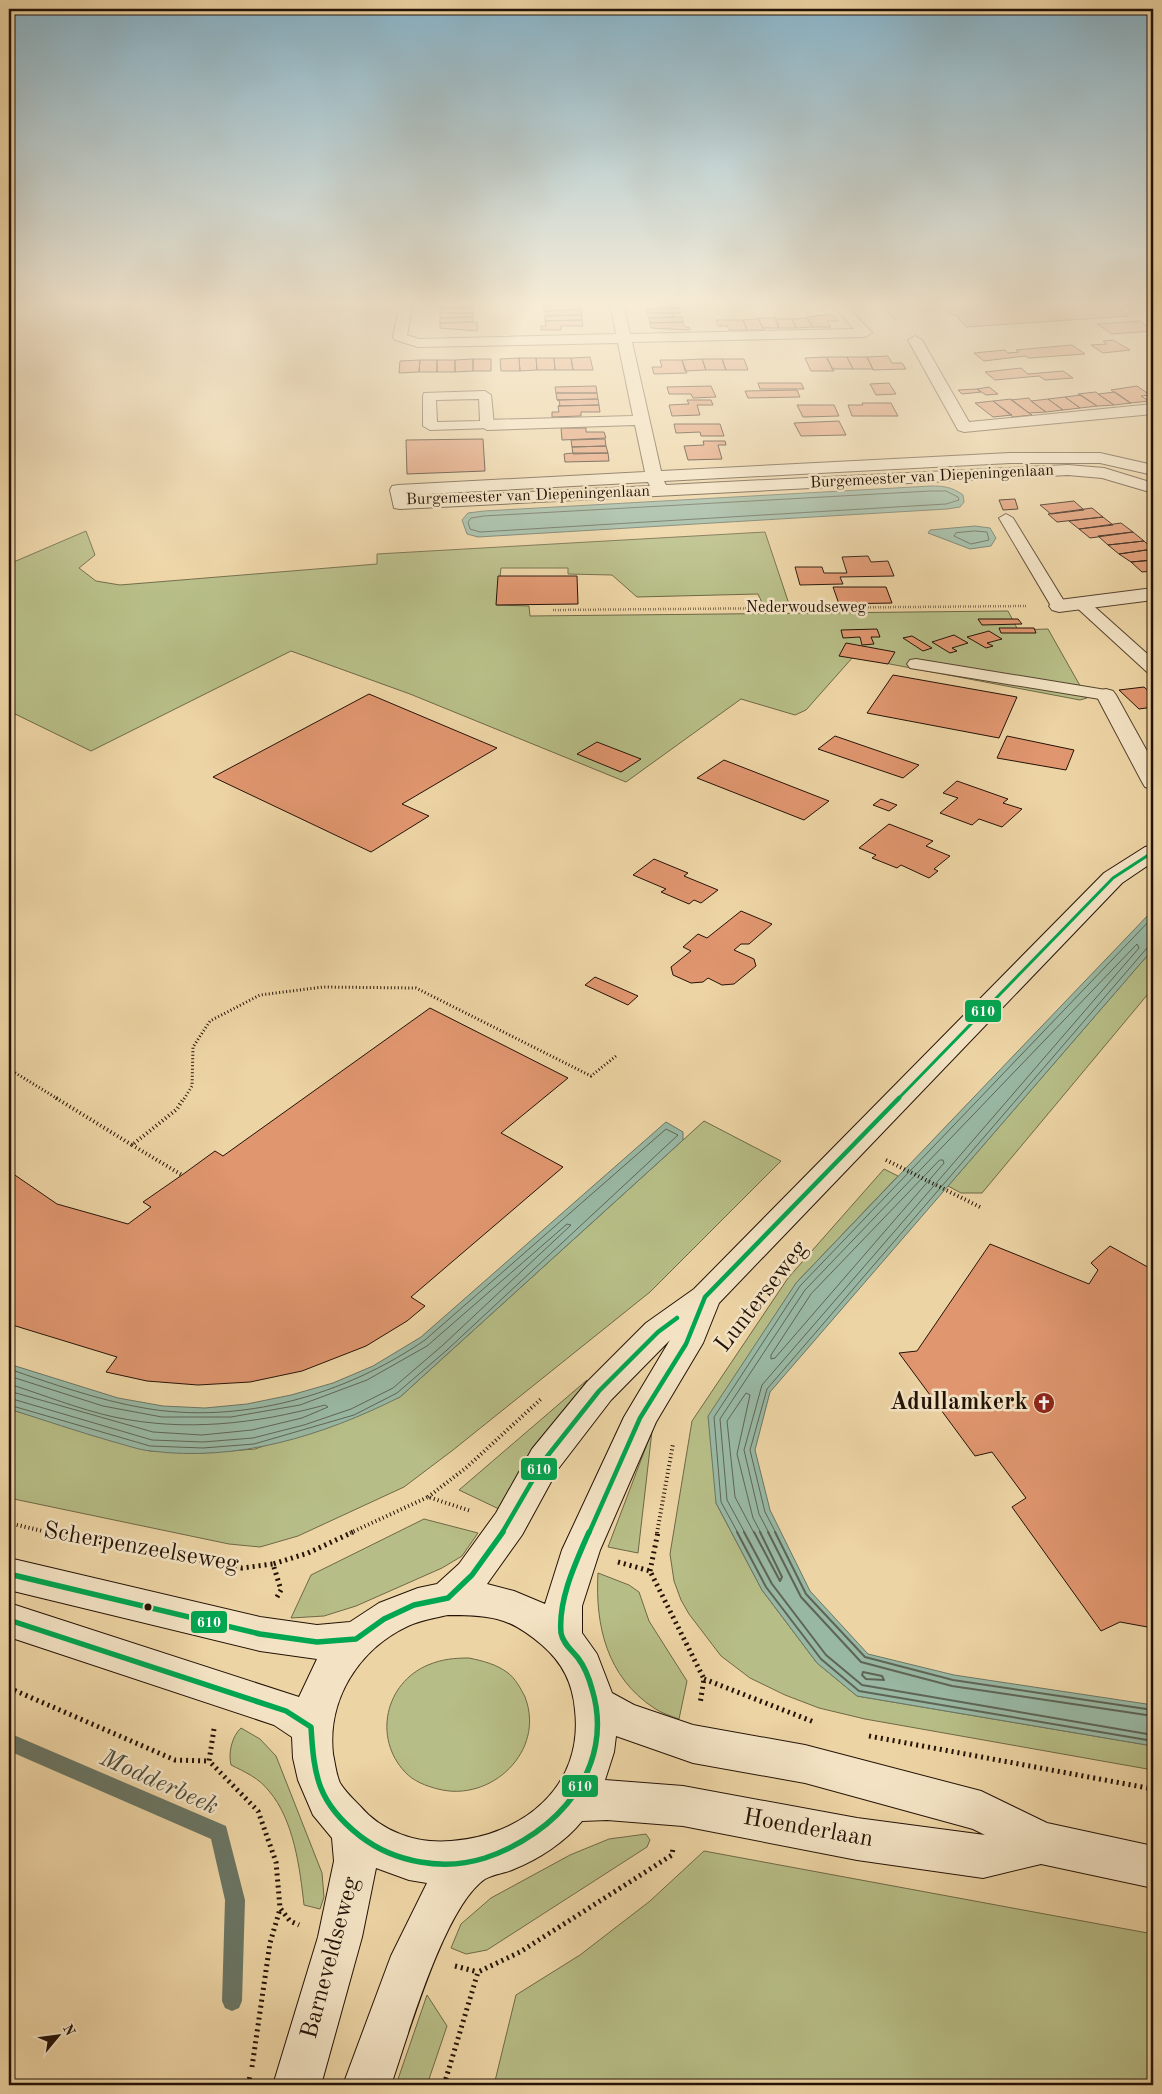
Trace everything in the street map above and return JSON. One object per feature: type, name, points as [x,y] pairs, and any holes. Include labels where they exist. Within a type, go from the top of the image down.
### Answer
[{"type":"street","points":[[637,400],[657,483]]},
{"type":"street","points":[[949,400],[964,427],[1153,410]]},
{"type":"street","points":[[1136,411],[1153,423]]},
{"type":"street","points":[[487,425],[642,420]]},
{"type":"street","name":"Burgemeester van Diepeningenlaan","points":[[1153,470],[1100,458],[1075,457],[657,483],[400,504],[398,490],[657,483],[1068,470],[1104,473],[1153,488]]},
{"type":"street","points":[[1059,606],[1153,594]]},
{"type":"street","points":[[1106,695],[1153,782]]},
{"type":"street","name":"Lunterseweg","points":[[448,1598],[472,1575],[509,1524],[545,1458],[599,1391],[658,1332],[705,1297],[1113,878],[1153,852]]},
{"type":"street","name":"Lunterseweg","points":[[562,1637],[563,1606],[581,1550],[641,1417],[686,1343],[705,1297]]},
{"type":"street","points":[[9,1574],[260,1634],[317,1642],[356,1639]]},
{"type":"street","points":[[448,1598],[479,1599],[509,1606],[538,1618],[562,1637],[590,1680],[597,1705],[597,1738],[589,1771],[573,1801],[545,1830],[510,1851],[472,1862],[439,1864],[406,1859],[378,1848],[352,1830],[327,1800],[298,1719],[319,1695],[334,1664],[356,1639],[384,1619],[414,1605],[448,1598]]},
{"type":"street","points":[[9,1620],[230,1692],[298,1719]]},
{"type":"street","name":"Hoenderlaan","points":[[597,1705],[623,1720],[694,1744],[805,1764],[981,1811],[1041,1843],[1153,1867]]},
{"type":"street","name":"Hoenderlaan","points":[[573,1801],[607,1800],[683,1806],[857,1839],[983,1857],[1041,1843]]},
{"type":"street","name":"Barneveldseweg","points":[[297,2085],[340,1937],[356,1861],[352,1830]]},
{"type":"street","points":[[367,2085],[413,1956],[448,1887],[472,1862]]},
{"type":"lane","points":[[429,400],[430,426],[487,425],[485,400]]},
{"type":"lane","points":[[1006,518],[1059,606]]},
{"type":"lane","points":[[1081,603],[1153,668]]},
{"type":"lane","points":[[916,664],[1106,695]]},
{"type":"path","name":"Nederwoudseweg","points":[[553,610],[1059,606]]},
{"type":"path","points":[[132,1145],[177,1109],[192,1086],[193,1048],[210,1021],[260,995],[323,987],[381,986],[416,988],[592,1076],[616,1056]]},
{"type":"path","points":[[9,1069],[182,1175]]},
{"type":"path","points":[[896,1165],[982,1208]]},
{"type":"path","points":[[428,1497],[467,1467],[547,1394]]},
{"type":"path","points":[[673,1439],[671,1463],[650,1572],[704,1679],[694,1744]]},
{"type":"path","points":[[428,1497],[509,1524]]},
{"type":"path","name":"Scherpenzeelseweg","points":[[9,1523],[66,1537],[242,1568],[273,1564],[308,1553],[428,1497]]},
{"type":"path","points":[[581,1550],[650,1572]]},
{"type":"path","points":[[260,1634],[281,1590],[273,1564]]},
{"type":"path","points":[[704,1679],[776,1709],[818,1723]]},
{"type":"path","points":[[9,1688],[175,1760],[209,1761],[258,1811],[276,1862],[280,1908],[270,1943],[255,2056],[248,2085]]},
{"type":"path","points":[[209,1761],[213,1731],[230,1692]]},
{"type":"path","points":[[862,1735],[1153,1789]]},
{"type":"path","points":[[413,1956],[478,1972],[520,1952],[672,1855],[683,1806]]},
{"type":"path","points":[[280,1908],[290,1921],[307,1930],[340,1937]]},
{"type":"path","points":[[444,2085],[478,1972]]},
{"type":"green space","points":[[86,531],[95,555],[79,568],[96,581],[120,585],[377,564],[377,554],[765,532],[789,604],[763,605],[758,594],[637,597],[612,575],[568,574],[568,568],[501,568],[497,605],[529,606],[530,616],[1008,611],[1018,630],[1048,629],[1087,698],[1080,700],[853,657],[806,710],[795,715],[741,699],[626,782],[410,694],[291,651],[91,751],[9,711],[9,564]]},
{"type":"green space","points":[[1153,949],[1153,988],[982,1193],[961,1193],[948,1186]]},
{"type":"green space","points":[[704,1121],[781,1161],[650,1292],[404,1487],[298,1536],[260,1547],[229,1544],[9,1498],[9,1409],[150,1451],[203,1453],[255,1449],[400,1397]]},
{"type":"green space","points":[[884,1169],[898,1176],[796,1283],[716,1503],[762,1590],[817,1663],[857,1696],[1153,1746],[1153,1770],[865,1719],[819,1708],[785,1695],[750,1678],[721,1656],[689,1614],[681,1600],[674,1581],[670,1554],[692,1421],[788,1278]]},
{"type":"green space","points":[[587,1380],[499,1509],[459,1490]]},
{"type":"green space","points":[[652,1431],[638,1553],[608,1547]]},
{"type":"green space","points":[[424,1519],[478,1533],[462,1556],[442,1568],[356,1606],[324,1616],[291,1618],[311,1575]]},
{"type":"green space","points":[[598,1573],[629,1585],[639,1592],[649,1621],[687,1681],[679,1719],[657,1710],[638,1695],[615,1666],[607,1649],[602,1631],[599,1612]]},
{"type":"green space","points":[[469,1658],[499,1667],[508,1673],[520,1687],[525,1697],[529,1717],[528,1736],[521,1754],[509,1769],[494,1780],[477,1788],[458,1791],[438,1789],[424,1785],[405,1772],[395,1758],[389,1743],[388,1713],[393,1698],[413,1673],[428,1665],[438,1661]]},
{"type":"green space","points":[[241,1728],[260,1739],[276,1756],[322,1873],[324,1897],[320,1909],[304,1905],[294,1845],[290,1830],[278,1803],[261,1782],[231,1765],[232,1745],[235,1735]]},
{"type":"green space","points":[[646,1834],[650,1840],[647,1847],[487,1950],[466,1954],[451,1948],[461,1924],[491,1898],[570,1855],[609,1839]]},
{"type":"green space","points":[[704,1851],[1153,1934],[1153,2085],[494,2085],[516,1995],[580,1955],[650,1901]]},
{"type":"green space","points":[[427,1995],[447,2026],[427,2085],[396,2085]]},
{"type":"water","points":[[931,486],[955,490],[963,495],[964,502],[960,507],[947,509],[478,537],[467,534],[462,520],[468,513],[484,511]]},
{"type":"water","points":[[975,526],[990,528],[996,538],[991,546],[970,549],[928,533],[930,530]]},
{"type":"water","points":[[1152,911],[1153,949],[770,1392],[755,1450],[770,1510],[810,1591],[868,1654],[954,1675],[1153,1705],[1153,1746],[857,1696],[817,1663],[762,1590],[716,1503],[708,1416],[796,1283]]},
{"type":"water","points":[[666,1122],[683,1132],[683,1140],[400,1397],[370,1411],[310,1434],[279,1443],[216,1453],[183,1453],[137,1449],[9,1409],[9,1364],[118,1398],[163,1406],[205,1408],[247,1404],[291,1395],[333,1383],[373,1366],[421,1337]]},
{"type":"building","points":[[557,400],[598,400],[599,405],[560,406],[559,400]]},
{"type":"building","points":[[687,400],[711,400],[713,405],[697,405],[700,415],[672,416],[669,405],[689,404]]},
{"type":"building","points":[[1011,400],[1030,400],[1046,412],[1029,413]]},
{"type":"building","points":[[1012,400],[1032,415],[1013,417],[993,401]]},
{"type":"building","points":[[1049,400],[1069,400],[1080,408],[1063,410]]},
{"type":"building","points":[[1049,400],[1063,410],[1046,412],[1031,401]]},
{"type":"building","points":[[1069,400],[1088,400],[1097,406],[1080,408]]},
{"type":"building","points":[[1087,400],[1106,400],[1114,405],[1097,406]]},
{"type":"building","points":[[1106,400],[1126,400],[1131,403],[1114,405]]},
{"type":"building","points":[[1125,400],[1149,401],[1130,403]]},
{"type":"building","points":[[993,401],[1012,415],[993,417],[975,403]]},
{"type":"building","points":[[862,403],[891,403],[898,416],[852,416],[848,405],[863,405]]},
{"type":"building","points":[[599,405],[600,412],[581,412],[581,416],[552,417],[552,412],[559,412],[558,406]]},
{"type":"building","points":[[797,405],[834,405],[839,416],[803,417]]},
{"type":"building","points":[[839,421],[846,435],[801,436],[794,423]]},
{"type":"building","points":[[674,424],[720,424],[724,436],[701,436],[700,432],[676,433]]},
{"type":"building","points":[[561,428],[586,428],[586,432],[604,432],[606,438],[562,440]]},
{"type":"building","points":[[483,439],[485,471],[407,474],[406,440]]},
{"type":"building","points":[[605,439],[606,446],[572,447],[571,440]]},
{"type":"building","points":[[703,441],[725,441],[726,445],[718,445],[722,459],[688,460],[684,446],[704,445]]},
{"type":"building","points":[[606,446],[608,453],[573,454],[572,447]]},
{"type":"building","points":[[608,453],[609,461],[565,462],[564,454]]},
{"type":"building","points":[[1015,499],[1018,509],[1003,510],[999,500]]},
{"type":"building","points":[[1074,501],[1084,510],[1051,514],[1040,505]]},
{"type":"building","points":[[1092,508],[1103,517],[1057,522],[1048,514]]},
{"type":"building","points":[[1103,517],[1113,525],[1079,529],[1069,521]]},
{"type":"building","points":[[1121,523],[1133,532],[1090,538],[1079,529]]},
{"type":"building","points":[[1133,532],[1144,541],[1108,545],[1098,536]]},
{"type":"building","points":[[1144,541],[1153,549],[1119,554],[1108,545]]},
{"type":"building","points":[[1153,549],[1153,560],[1131,562],[1119,554]]},
{"type":"building","points":[[868,556],[871,562],[888,561],[894,576],[840,577],[843,584],[800,585],[795,567],[822,567],[824,573],[847,573],[842,557]]},
{"type":"building","points":[[1153,560],[1153,571],[1142,572],[1131,562]]},
{"type":"building","points":[[498,576],[577,576],[578,604],[496,605]]},
{"type":"building","points":[[833,587],[886,587],[892,603],[839,604]]},
{"type":"building","points":[[978,619],[1018,619],[1022,624],[982,625]]},
{"type":"building","points":[[999,628],[1034,628],[1036,633],[1001,633]]},
{"type":"building","points":[[877,629],[880,637],[871,637],[874,644],[862,645],[860,637],[843,638],[841,630]]},
{"type":"building","points":[[989,631],[1002,639],[987,643],[993,646],[986,648],[967,637]]},
{"type":"building","points":[[954,635],[968,643],[952,648],[957,651],[950,653],[932,642]]},
{"type":"building","points":[[912,636],[932,648],[923,651],[903,638]]},
{"type":"building","points":[[846,643],[895,652],[888,664],[839,656]]},
{"type":"building","points":[[893,675],[1017,697],[999,738],[867,713]]},
{"type":"building","points":[[1144,687],[1153,695],[1153,707],[1139,709],[1119,690]]},
{"type":"building","points":[[369,694],[497,748],[402,804],[429,816],[371,852],[213,777]]},
{"type":"building","points":[[835,736],[919,765],[903,778],[818,749]]},
{"type":"building","points":[[1007,736],[1074,750],[1066,770],[997,758]]},
{"type":"building","points":[[597,742],[641,759],[621,772],[577,754]]},
{"type":"building","points":[[724,760],[829,801],[804,820],[697,778]]},
{"type":"building","points":[[957,781],[1008,799],[1003,803],[1022,809],[1002,827],[979,819],[972,825],[940,813],[958,798],[943,793]]},
{"type":"building","points":[[881,799],[897,805],[889,811],[873,805]]},
{"type":"building","points":[[889,824],[933,841],[926,846],[950,856],[934,869],[938,871],[929,878],[901,865],[897,868],[872,858],[876,855],[859,848]]},
{"type":"building","points":[[654,859],[688,873],[684,876],[718,890],[701,903],[694,900],[689,904],[661,892],[666,889],[633,875]]},
{"type":"building","points":[[741,911],[772,924],[749,944],[741,944],[734,950],[754,959],[756,966],[734,984],[722,985],[708,978],[703,982],[691,983],[673,975],[671,967],[691,951],[683,947],[698,934],[707,938]]},
{"type":"building","points":[[595,977],[638,996],[628,1005],[585,985]]},
{"type":"building","points":[[430,1008],[568,1078],[501,1133],[563,1167],[411,1297],[425,1306],[407,1321],[366,1346],[302,1371],[250,1382],[198,1385],[147,1381],[106,1372],[117,1357],[9,1324],[9,1171],[57,1204],[128,1224],[151,1207],[143,1202],[215,1151],[223,1156]]},
{"type":"building","name":"Adullamkerk","points":[[990,1244],[1089,1284],[1098,1270],[1091,1263],[1110,1246],[1153,1270],[1153,1628],[1120,1622],[1101,1631],[1012,1507],[1026,1498],[992,1452],[975,1456],[899,1353],[917,1351]]},
{"type":"waterway","name":"Modderbeek","points":[[9,1742],[219,1833],[235,1900],[232,2001]]},
{"type":"transit line","name":"610","points":[[9,1620],[286,1711],[311,1727],[312,1759],[316,1775],[320,1787],[332,1807],[349,1826],[367,1841],[401,1858],[437,1864],[474,1861],[509,1850],[541,1831],[568,1805],[587,1774],[597,1738],[597,1717],[592,1687],[579,1659],[565,1643],[561,1634],[563,1605],[569,1582],[582,1548],[640,1418],[686,1344],[705,1297],[1113,878],[1153,852]]},
{"type":"transit line","name":"610","points":[[9,1574],[260,1634],[317,1642],[356,1639],[384,1619],[414,1605],[448,1598],[472,1575],[509,1524],[545,1459],[599,1391],[658,1332],[677,1318]]},
{"type":"place","name":"Adullamkerk","points":[[1044,1403]]}]
